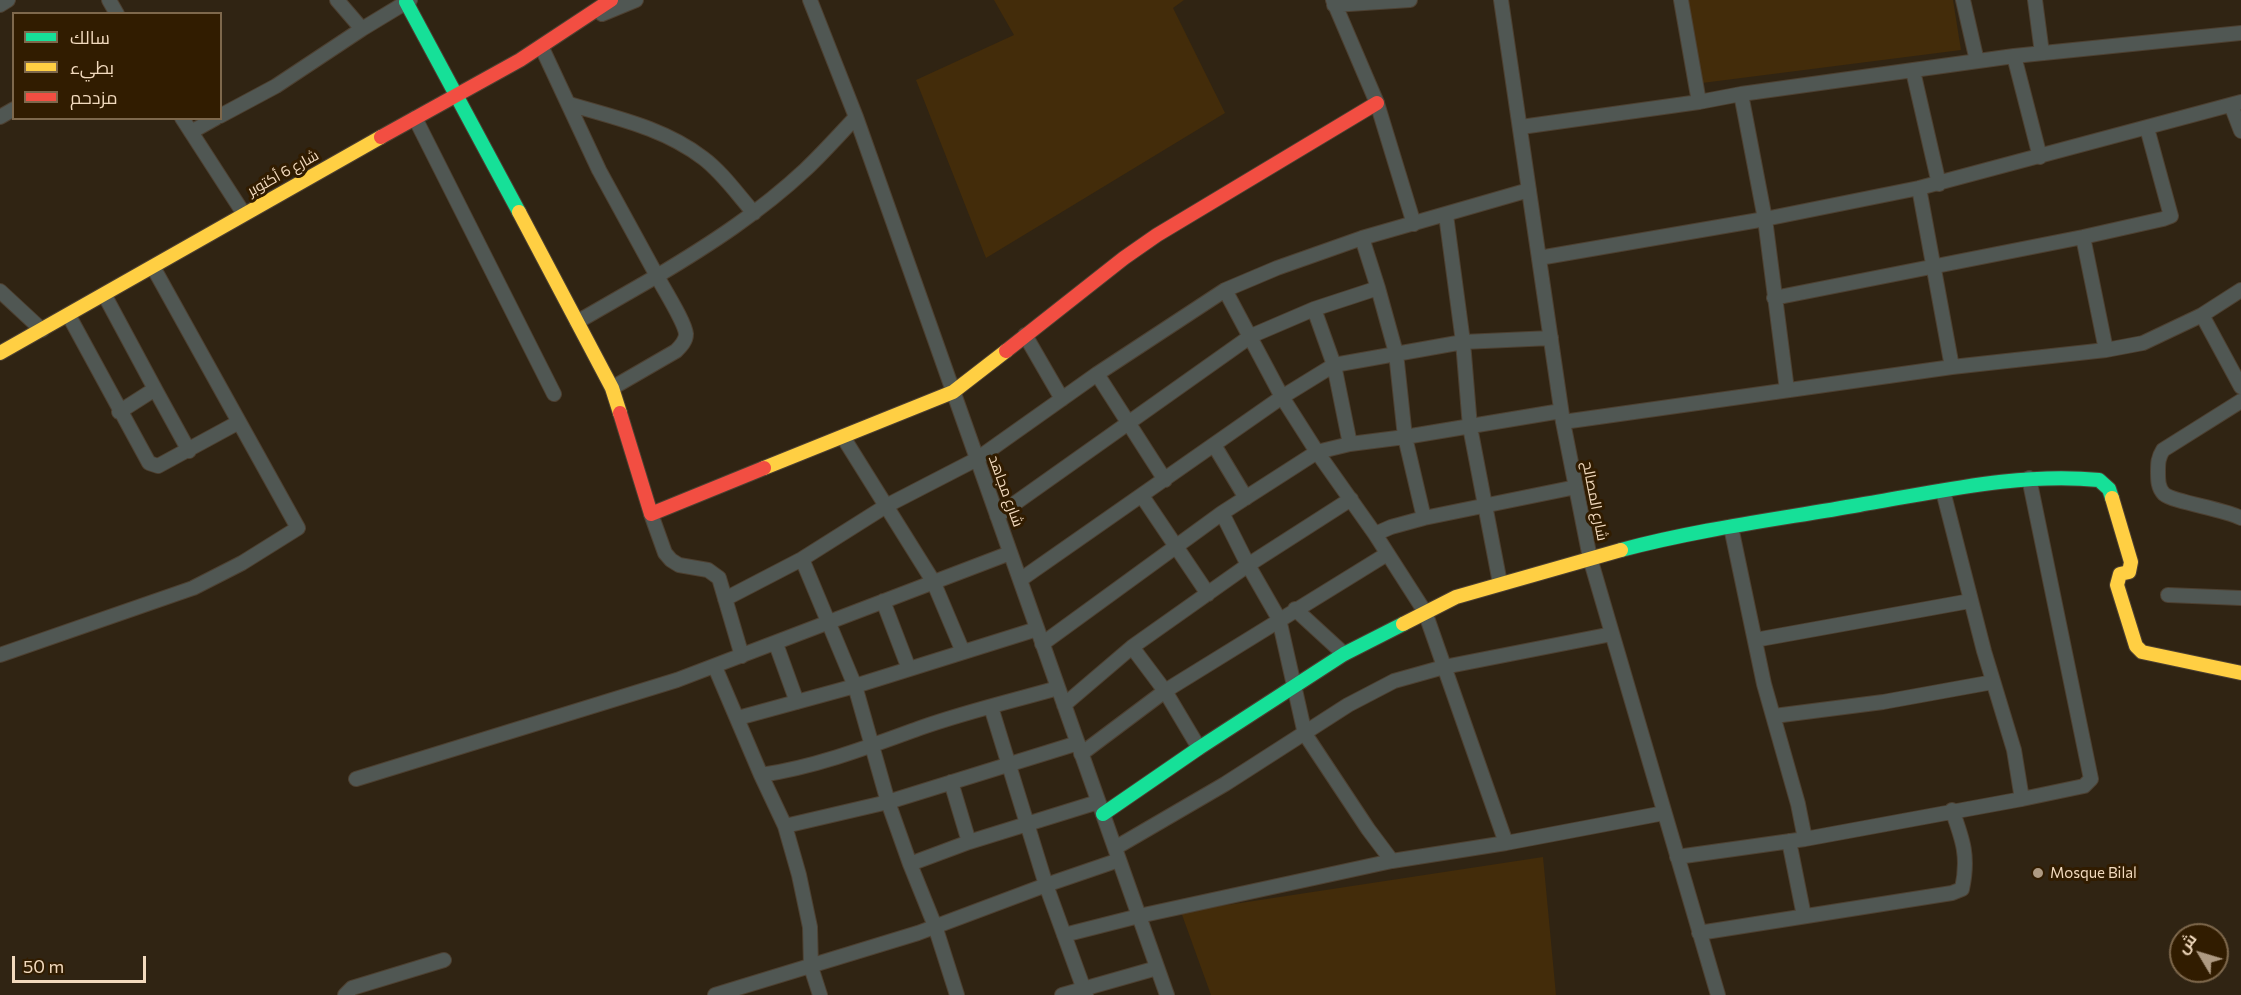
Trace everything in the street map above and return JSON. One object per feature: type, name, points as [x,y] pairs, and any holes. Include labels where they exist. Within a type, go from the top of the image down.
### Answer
[{"type":"street","points":[[0,5],[8,0]]},
{"type":"street","points":[[337,0],[362,28]]},
{"type":"street","name":"شارع 6 أكتوبر","points":[[0,353],[105,296],[244,214],[542,48],[612,0]]},
{"type":"street","name":"شارع 6 أكتوبر","points":[[582,22],[636,0]]},
{"type":"street","name":"شارع مجاهد","points":[[810,0],[856,117],[1167,995]]},
{"type":"street","points":[[1410,0],[1334,2],[1377,103],[1414,224]]},
{"type":"street","name":"شارع المصالح","points":[[1501,0],[1562,417],[1590,558],[1718,995]]},
{"type":"street","points":[[1681,0],[1699,102]]},
{"type":"street","points":[[1964,0],[1977,61]]},
{"type":"street","points":[[2035,0],[2042,53]]},
{"type":"street","points":[[222,115],[276,86],[362,28],[408,1],[612,388],[665,553],[679,565],[708,570],[719,578],[742,656]]},
{"type":"street","points":[[1521,127],[2014,56],[2241,33]]},
{"type":"street","points":[[542,48],[599,170],[686,333],[684,343],[676,351],[612,388]]},
{"type":"street","points":[[2014,56],[2040,157]]},
{"type":"street","points":[[1913,71],[1939,184]]},
{"type":"street","points":[[1741,94],[1765,219],[1787,390]]},
{"type":"street","points":[[651,514],[953,392],[1124,258],[1157,235],[1377,103]]},
{"type":"street","points":[[1539,258],[1765,219],[1939,184],[2236,103],[2241,131]]},
{"type":"street","points":[[569,104],[648,127],[675,139],[705,159],[754,213]]},
{"type":"street","points":[[577,322],[714,242],[754,213],[805,170],[856,117]]},
{"type":"street","points":[[415,118],[554,394]]},
{"type":"street","points":[[183,120],[244,214]]},
{"type":"street","points":[[191,132],[212,120]]},
{"type":"street","points":[[1774,298],[2144,225],[2171,216],[2146,128]]},
{"type":"street","points":[[1919,188],[1952,367]]},
{"type":"street","points":[[725,600],[802,559],[886,506],[977,459],[1096,374],[1226,290],[1277,268],[1362,238],[1529,190]]},
{"type":"street","points":[[1446,215],[1463,342],[1470,427],[1500,583]]},
{"type":"street","points":[[2083,237],[2106,350]]},
{"type":"street","points":[[1362,238],[1396,353],[1405,437],[1424,518]]},
{"type":"street","points":[[0,656],[193,588],[298,528],[153,267]]},
{"type":"street","points":[[997,516],[1251,336],[1314,309],[1378,288]]},
{"type":"street","points":[[1226,290],[1282,397],[1425,612],[1506,843]]},
{"type":"street","points":[[1042,644],[1222,513],[1317,452],[1350,444],[1470,427],[2106,350],[2148,342],[2202,315],[2241,290]]},
{"type":"street","points":[[0,291],[42,330]]},
{"type":"street","points":[[105,296],[189,451]]},
{"type":"street","points":[[1314,309],[1335,365],[1350,444]]},
{"type":"street","points":[[2202,315],[2241,387]]},
{"type":"street","points":[[69,316],[119,411],[149,463],[153,466],[158,466],[189,451],[239,422]]},
{"type":"street","points":[[1025,335],[1062,399]]},
{"type":"street","points":[[1020,580],[1282,397],[1335,365],[1463,342],[1551,338]]},
{"type":"street","points":[[1096,374],[1165,480]]},
{"type":"street","points":[[119,411],[155,389]]},
{"type":"street","points":[[2241,401],[2163,450],[2158,459],[2158,482],[2164,494],[2171,499],[2221,509],[2241,518]]},
{"type":"street","points":[[843,437],[933,581],[963,652]]},
{"type":"street","points":[[1214,446],[1246,498]]},
{"type":"street","points":[[1677,857],[1805,839],[1952,810],[2022,799],[2084,786],[2091,779],[2029,478]]},
{"type":"street","points":[[910,864],[1026,824],[1101,808],[1344,654],[1456,597],[1655,541],[1943,490],[2029,478],[2099,480],[2109,489],[2131,562],[2129,572],[2120,574],[2117,585],[2136,646],[2142,652],[2241,673]]},
{"type":"street","points":[[1375,534],[1424,518],[1576,487]]},
{"type":"street","points":[[1943,490],[1970,600],[2014,750],[2022,799]]},
{"type":"street","points":[[1142,496],[1208,594]]},
{"type":"street","points":[[1064,705],[1132,647],[1248,565],[1351,499]]},
{"type":"street","points":[[1222,513],[1279,619],[1305,734],[1392,861]]},
{"type":"street","points":[[1731,527],[1764,684],[1798,804],[1805,839]]},
{"type":"street","points":[[356,779],[715,667],[1010,553]]},
{"type":"street","points":[[785,825],[888,802],[1010,765],[1080,749],[1165,691],[1387,554]]},
{"type":"street","points":[[802,559],[855,686],[888,802],[935,926],[957,995]]},
{"type":"street","points":[[2168,595],[2241,598]]},
{"type":"street","points":[[1755,640],[1970,600]]},
{"type":"street","points":[[883,601],[909,669]]},
{"type":"street","points":[[1295,609],[1344,654]]},
{"type":"street","points":[[738,718],[855,686],[1037,629]]},
{"type":"street","points":[[715,995],[918,933],[1046,885],[1117,854],[1348,705],[1394,681],[1444,667],[1612,634]]},
{"type":"street","points":[[776,644],[797,702]]},
{"type":"street","points":[[1132,647],[1165,691],[1199,748]]},
{"type":"street","points":[[715,667],[785,825],[810,927],[811,967],[820,995]]},
{"type":"street","points":[[1774,716],[1883,702],[1993,682]]},
{"type":"street","points":[[761,775],[794,770],[871,747],[922,727],[1058,688]]},
{"type":"street","points":[[991,707],[1046,885],[1085,992]]},
{"type":"street","points":[[951,782],[969,842]]},
{"type":"street","points":[[1699,933],[1952,893],[1962,889],[1966,859],[1962,838],[1952,810]]},
{"type":"street","points":[[1064,935],[1139,916],[1392,861],[1506,843],[1664,813]]},
{"type":"street","points":[[1789,841],[1804,916]]},
{"type":"street","points":[[345,995],[352,988],[444,960]]},
{"type":"street","points":[[1062,995],[1085,992],[1157,968]]},
{"type":"shaded area","points":[[994,0],[1184,0],[1173,8],[1225,113],[986,258],[916,80],[1014,35]]},
{"type":"shaded area","points":[[1688,0],[1953,0],[1961,50],[1702,83]]},
{"type":"shaded area","points":[[1543,857],[1556,995],[1211,995],[1181,912]]},
{"type":"traffic: fast","points":[[406,2],[519,212]]},
{"type":"traffic: fast","points":[[1621,550],[1740,525],[2009,481],[2069,478],[2099,480],[2109,489],[2112,498]]},
{"type":"traffic: fast","points":[[1103,814],[1199,748],[1344,654],[1403,624]]},
{"type":"traffic: slow","points":[[0,353],[381,137]]},
{"type":"traffic: slow","points":[[519,212],[612,388],[620,413]]},
{"type":"traffic: slow","points":[[764,468],[953,392],[1006,351]]},
{"type":"traffic: slow","points":[[2112,498],[2131,562],[2129,572],[2120,574],[2117,585],[2136,646],[2142,652],[2241,673]]},
{"type":"traffic: slow","points":[[1403,624],[1456,597],[1621,550]]},
{"type":"traffic: jam","points":[[381,137],[520,60],[611,0]]},
{"type":"traffic: jam","points":[[1006,351],[1124,258],[1157,235],[1377,103]]},
{"type":"traffic: jam","points":[[620,413],[651,514],[764,468]]},
{"type":"place","name":"Mosque Bilal","points":[[2038,873]]}]
